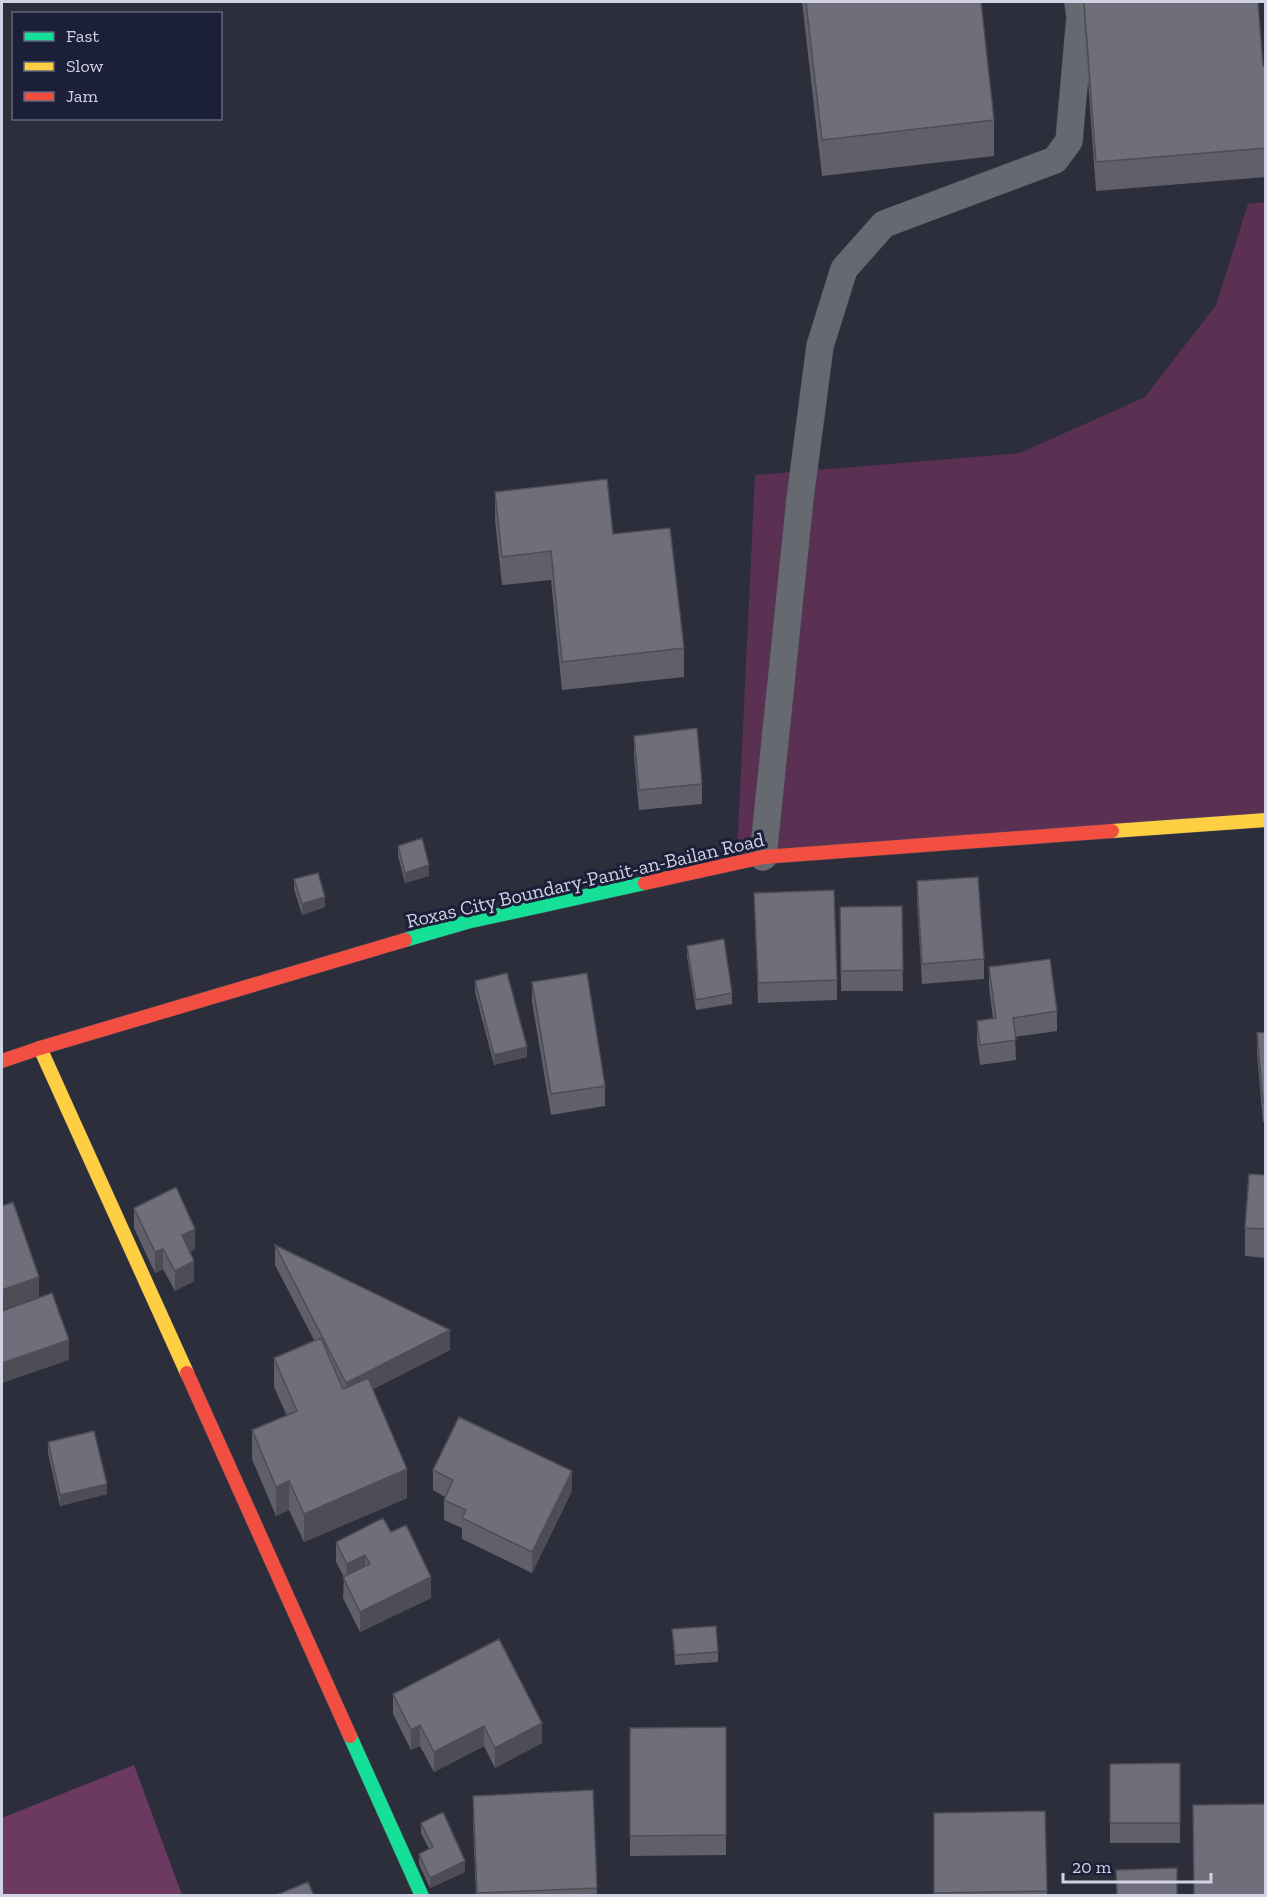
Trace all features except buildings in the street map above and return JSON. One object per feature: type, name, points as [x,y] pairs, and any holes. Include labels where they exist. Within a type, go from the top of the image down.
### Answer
[{"type":"main road","name":"Roxas City Boundary-Panit-an-Bailan Road","points":[[2,1061],[467,922],[763,857],[1266,820]]},
{"type":"main road","points":[[40,1048],[422,1896]]},
{"type":"lane","points":[[763,857],[800,499],[820,346],[844,269],[884,224],[1055,160],[1069,141],[1080,17],[1078,2]]},
{"type":"shaded area","points":[[1265,202],[1265,813],[737,854],[755,475],[1020,453],[1145,397],[1216,305],[1248,204]]},
{"type":"shaded area","points":[[134,1765],[182,1895],[2,1895],[2,1818]]},
{"type":"traffic: fast","points":[[405,940],[467,922],[645,883]]},
{"type":"traffic: fast","points":[[350,1736],[422,1896]]},
{"type":"traffic: slow","points":[[1112,831],[1266,820]]},
{"type":"traffic: slow","points":[[40,1048],[187,1373]]},
{"type":"traffic: jam","points":[[645,883],[763,857],[1112,831]]},
{"type":"traffic: jam","points":[[2,1061],[405,940]]},
{"type":"traffic: jam","points":[[187,1373],[350,1736]]}]
